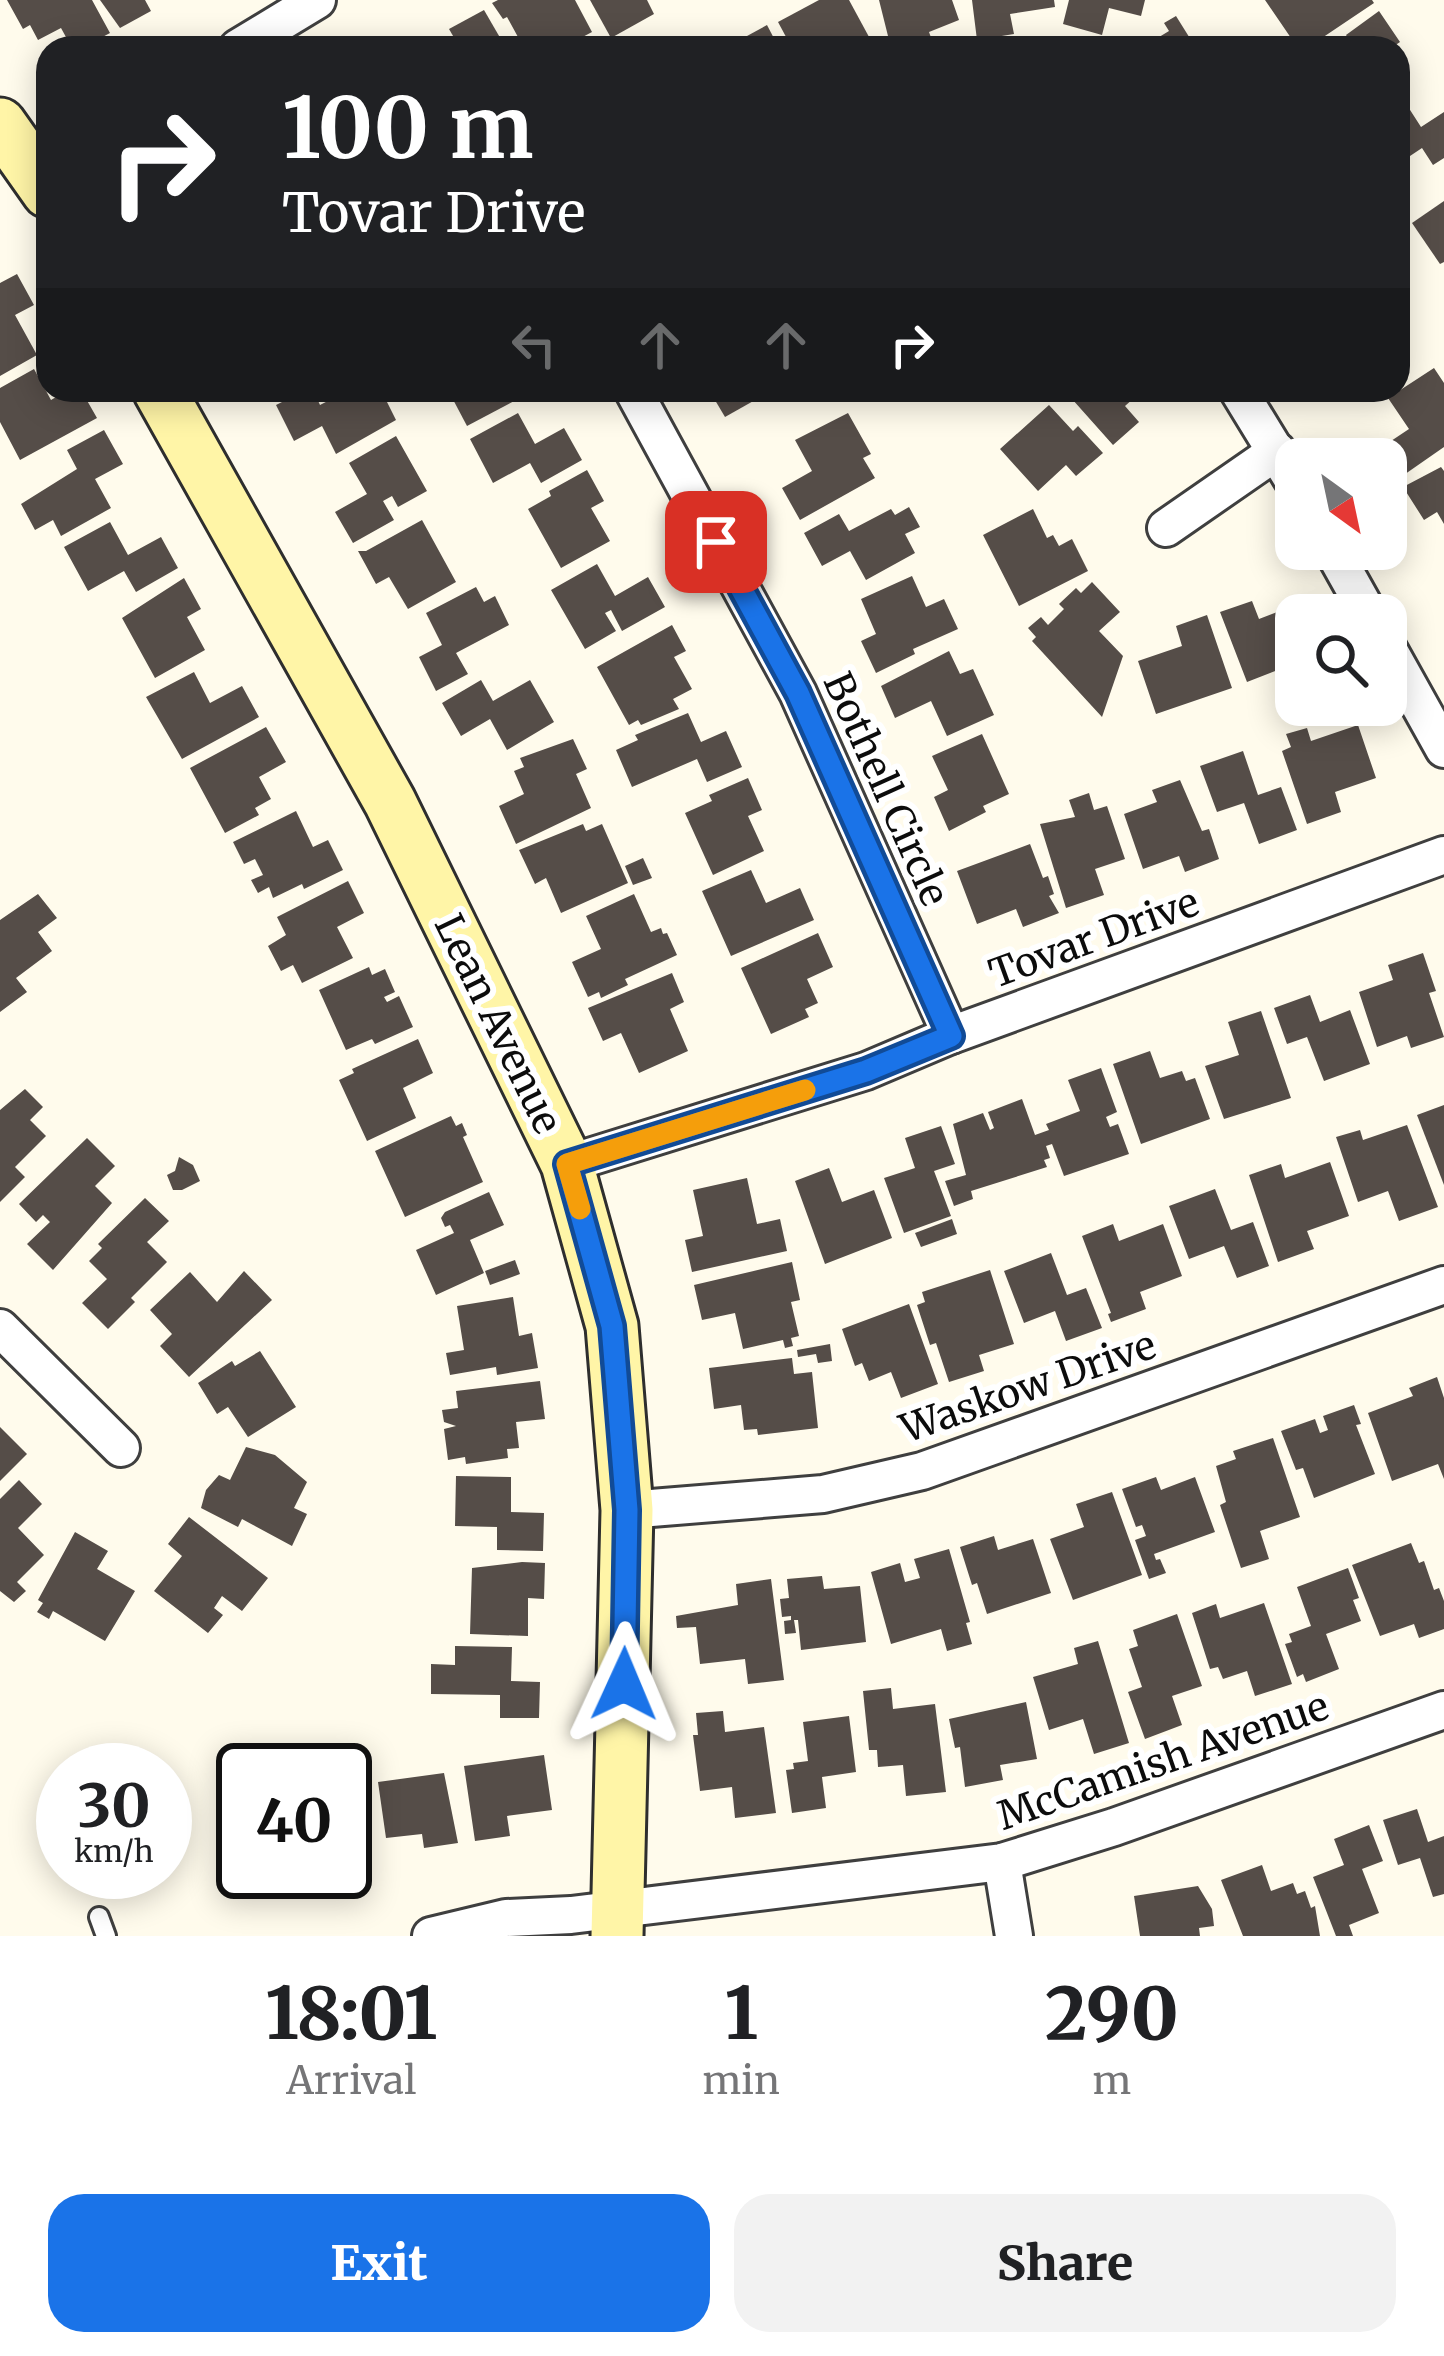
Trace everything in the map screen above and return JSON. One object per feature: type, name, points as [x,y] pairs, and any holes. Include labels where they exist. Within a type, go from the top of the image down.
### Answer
[{"type":"street","points":[[258,36],[317,0]]},
{"type":"street","points":[[0,124],[36,166]]},
{"type":"street","name":"Lean Avenue","points":[[166,402],[390,802],[567,1164],[612,1326],[627,1510],[618,1922]]},
{"type":"street","name":"Bothell Circle","points":[[640,402],[798,693],[951,1036]]},
{"type":"street","points":[[1246,402],[1275,448]]},
{"type":"street","points":[[1166,528],[1275,452]]},
{"type":"street","points":[[1407,683],[1444,749]]},
{"type":"street","name":"Tovar Drive","points":[[567,1164],[866,1071],[1444,855]]},
{"type":"street","name":"Waskow Drive","points":[[627,1510],[823,1494],[922,1471],[1444,1285]]},
{"type":"street","points":[[0,1328],[121,1448]]},
{"type":"street","name":"McCamish Avenue","points":[[431,1936],[506,1918],[618,1922],[1002,1862],[1444,1710]]},
{"type":"street","points":[[1002,1862],[1014,1936]]},
{"type":"building","points":[[7,0],[92,0],[110,33],[65,36],[61,28],[36,36],[30,25],[23,29]]},
{"type":"building","points":[[100,0],[145,0],[151,11],[120,28]]},
{"type":"building","points":[[575,0],[592,32],[517,36],[492,3]]},
{"type":"building","points":[[590,0],[647,0],[654,14],[610,36]]},
{"type":"building","points":[[819,0],[849,0],[868,36],[786,36],[778,22]]},
{"type":"building","points":[[879,0],[952,0],[959,20],[929,32],[930,36],[888,36]]},
{"type":"building","points":[[972,0],[1054,0],[1055,7],[1010,14],[1014,34],[976,36]]},
{"type":"building","points":[[1069,0],[1145,0],[1141,16],[1109,8],[1102,35],[1063,24]]},
{"type":"building","points":[[1265,0],[1374,3],[1325,36],[1290,36]]},
{"type":"building","points":[[484,10],[499,36],[453,36],[449,29]]},
{"type":"building","points":[[1379,11],[1396,36],[1347,36]]},
{"type":"building","points":[[1176,16],[1188,36],[1161,36],[1169,31],[1164,23]]},
{"type":"building","points":[[767,25],[773,36],[747,36]]},
{"type":"building","points":[[1410,110],[1421,127],[1444,112],[1444,158],[1433,165],[1422,148],[1410,156]]},
{"type":"building","points":[[1444,201],[1444,262],[1440,264],[1412,223]]},
{"type":"building","points":[[17,274],[34,305],[15,315],[36,356],[0,376],[0,283]]},
{"type":"building","points":[[1434,368],[1444,383],[1444,447],[1407,473],[1407,438],[1396,438],[1409,429],[1391,402],[1410,402],[1410,384]]},
{"type":"building","points":[[34,369],[36,402],[88,402],[97,418],[20,460],[0,422],[0,388]]},
{"type":"building","points":[[387,402],[396,420],[336,454],[322,426],[294,441],[276,405]]},
{"type":"building","points":[[454,402],[512,402],[467,426]]},
{"type":"building","points":[[716,402],[752,402],[725,417]]},
{"type":"building","points":[[1075,402],[1130,402],[1125,406],[1139,422],[1113,445]]},
{"type":"building","points":[[1049,405],[1103,453],[1076,476],[1066,465],[1038,491],[1000,449]]},
{"type":"building","points":[[518,413],[535,444],[564,428],[582,460],[541,483],[530,463],[493,483],[470,439]]},
{"type":"building","points":[[848,413],[871,454],[863,458],[875,478],[800,520],[782,488],[812,471],[795,440]]},
{"type":"building","points":[[104,430],[123,464],[95,479],[111,508],[61,536],[53,520],[35,530],[21,504],[77,469],[67,450]]},
{"type":"building","points":[[396,436],[427,491],[398,507],[392,496],[383,501],[394,520],[353,543],[335,512],[367,494],[349,463]]},
{"type":"building","points":[[1441,467],[1444,524],[1437,512],[1424,520],[1407,493],[1407,485]]},
{"type":"building","points":[[587,470],[604,501],[591,508],[610,541],[561,568],[528,509]]},
{"type":"building","points":[[909,507],[920,527],[905,534],[915,553],[866,580],[850,551],[822,566],[804,533],[839,514],[849,531],[891,509],[895,515]]},
{"type":"building","points":[[1033,509],[1047,538],[1053,535],[1059,546],[1072,539],[1088,571],[1019,606],[983,535]]},
{"type":"building","points":[[422,520],[456,582],[408,609],[389,577],[376,584],[358,551]]},
{"type":"building","points":[[110,522],[128,555],[161,537],[178,568],[136,592],[124,571],[88,591],[64,547]]},
{"type":"building","points":[[597,564],[615,596],[648,577],[665,607],[622,631],[611,610],[605,613],[616,631],[585,649],[551,590]]},
{"type":"building","points":[[912,576],[926,607],[944,599],[958,629],[913,649],[915,654],[876,673],[861,641],[876,634],[861,599]]},
{"type":"building","points":[[184,578],[201,609],[187,617],[205,650],[155,678],[122,618]]},
{"type":"building","points":[[1092,582],[1120,612],[1099,631],[1123,656],[1102,717],[1032,641],[1036,637],[1028,628],[1041,617],[1048,625],[1064,609],[1059,604],[1076,588],[1081,593]]},
{"type":"building","points":[[476,587],[484,602],[495,596],[509,625],[456,653],[468,674],[436,691],[419,657],[442,645],[426,613]]},
{"type":"building","points":[[1252,601],[1259,619],[1275,613],[1275,671],[1247,682],[1220,612]]},
{"type":"building","points":[[1207,615],[1232,688],[1156,714],[1138,661],[1182,646],[1176,626]]},
{"type":"building","points":[[672,625],[686,651],[674,657],[692,689],[673,699],[679,709],[641,725],[638,720],[629,725],[597,667]]},
{"type":"building","points":[[949,651],[960,674],[973,669],[994,715],[947,736],[931,701],[895,718],[881,686]]},
{"type":"building","points":[[194,672],[210,703],[242,686],[259,717],[182,759],[146,697]]},
{"type":"building","points":[[481,680],[493,701],[530,680],[554,722],[507,750],[490,719],[461,736],[442,703]]},
{"type":"building","points":[[688,713],[701,742],[726,731],[742,767],[707,782],[697,759],[632,787],[616,750],[638,740],[635,735]]},
{"type":"building","points":[[1358,726],[1376,778],[1335,792],[1341,812],[1307,824],[1282,751],[1291,747],[1286,734],[1307,728],[1311,741]]},
{"type":"building","points":[[266,727],[286,762],[259,777],[271,799],[255,808],[259,815],[225,833],[190,768]]},
{"type":"building","points":[[982,734],[1009,794],[949,831],[934,797],[948,790],[932,756]]},
{"type":"building","points":[[573,739],[587,769],[576,774],[591,808],[516,844],[499,806],[524,794],[514,771],[524,767],[520,758]]},
{"type":"building","points":[[1243,751],[1258,795],[1281,787],[1297,830],[1259,844],[1244,803],[1217,812],[1200,766]]},
{"type":"building","points":[[748,778],[762,810],[748,816],[764,851],[713,875],[685,813],[712,801],[709,795]]},
{"type":"building","points":[[1180,780],[1202,831],[1209,829],[1219,859],[1185,872],[1179,856],[1143,869],[1124,814],[1157,802],[1152,790]]},
{"type":"building","points":[[1089,793],[1094,810],[1107,806],[1125,859],[1095,869],[1104,895],[1066,908],[1040,824],[1075,817],[1069,800]]},
{"type":"building","points":[[296,811],[313,847],[328,840],[343,870],[273,898],[269,887],[258,893],[251,880],[263,875],[255,859],[244,864],[233,842]]},
{"type":"building","points":[[583,824],[586,831],[602,824],[628,883],[561,913],[546,878],[535,884],[519,850]]},
{"type":"building","points":[[1030,844],[1043,878],[1048,876],[1054,894],[1049,896],[1059,913],[1023,927],[1016,909],[977,924],[957,871]]},
{"type":"building","points":[[643,858],[652,878],[633,885],[625,866]]},
{"type":"building","points":[[751,870],[766,903],[800,888],[814,920],[731,956],[702,891]]},
{"type":"building","points":[[348,881],[364,913],[337,927],[353,958],[302,983],[293,965],[281,971],[268,946],[286,935],[277,917]]},
{"type":"building","points":[[38,894],[57,918],[38,932],[52,951],[16,978],[27,992],[0,1012],[0,920]]},
{"type":"building","points":[[634,894],[651,932],[661,928],[667,933],[677,955],[625,979],[628,985],[601,998],[599,992],[588,997],[572,962],[601,949],[586,916]]},
{"type":"building","points":[[818,933],[833,967],[807,979],[818,1003],[805,1009],[809,1017],[771,1034],[741,968]]},
{"type":"building","points":[[1423,953],[1436,991],[1429,993],[1444,1037],[1411,1048],[1407,1036],[1377,1047],[1359,992],[1393,980],[1388,965]]},
{"type":"building","points":[[369,967],[372,975],[385,969],[395,992],[384,997],[387,1002],[399,996],[413,1027],[375,1044],[372,1039],[346,1050],[319,990]]},
{"type":"building","points":[[672,973],[684,1002],[670,1009],[688,1051],[639,1073],[621,1033],[603,1041],[588,1008]]},
{"type":"building","points":[[1310,995],[1320,1022],[1350,1010],[1370,1064],[1324,1081],[1307,1037],[1287,1044],[1274,1008]]},
{"type":"building","points":[[1261,1011],[1291,1098],[1224,1119],[1205,1066],[1239,1055],[1228,1022]]},
{"type":"building","points":[[418,1039],[433,1073],[403,1088],[416,1118],[367,1141],[339,1080],[354,1073],[352,1069]]},
{"type":"building","points":[[1150,1051],[1160,1078],[1182,1071],[1186,1081],[1195,1078],[1210,1119],[1141,1144],[1113,1064]]},
{"type":"building","points":[[1101,1068],[1117,1112],[1106,1117],[1110,1127],[1118,1124],[1129,1154],[1064,1176],[1052,1144],[1046,1146],[1047,1167],[971,1191],[973,1199],[954,1206],[945,1181],[966,1175],[953,1124],[983,1113],[990,1130],[994,1128],[988,1112],[1022,1099],[1035,1135],[1049,1130],[1046,1124],[1080,1111],[1068,1080]]},
{"type":"building","points":[[25,1089],[43,1107],[30,1120],[46,1136],[15,1167],[25,1177],[0,1202],[0,1110]]},
{"type":"building","points":[[1444,1105],[1444,1185],[1417,1115]]},
{"type":"building","points":[[451,1116],[456,1126],[462,1123],[467,1135],[463,1137],[483,1182],[405,1217],[375,1151]]},
{"type":"building","points":[[1407,1125],[1438,1207],[1399,1221],[1388,1191],[1358,1202],[1336,1137],[1360,1130],[1363,1140]]},
{"type":"building","points":[[941,1126],[955,1164],[934,1171],[951,1216],[904,1233],[884,1178],[915,1168],[905,1138]]},
{"type":"building","points":[[87,1138],[115,1166],[95,1186],[112,1203],[53,1270],[27,1244],[50,1222],[43,1215],[36,1222],[19,1204]]},
{"type":"building","points":[[179,1157],[193,1165],[200,1181],[173,1190],[167,1175],[175,1171]]},
{"type":"building","points":[[1330,1162],[1349,1216],[1307,1231],[1314,1249],[1278,1262],[1249,1175],[1281,1164],[1285,1178]]},
{"type":"building","points":[[829,1168],[842,1202],[874,1190],[892,1238],[825,1264],[795,1181]]},
{"type":"building","points":[[747,1178],[757,1224],[780,1219],[787,1251],[692,1272],[685,1240],[703,1236],[693,1190]]},
{"type":"building","points":[[1215,1189],[1231,1230],[1253,1222],[1269,1266],[1237,1278],[1224,1246],[1189,1259],[1169,1206]]},
{"type":"building","points":[[489,1192],[504,1225],[470,1240],[484,1273],[436,1295],[416,1250],[454,1233],[441,1218],[445,1212]]},
{"type":"building","points":[[145,1198],[169,1221],[147,1242],[167,1262],[108,1329],[82,1303],[107,1279],[89,1261],[102,1248],[98,1244]]},
{"type":"building","points":[[952,1219],[957,1234],[921,1247],[915,1233]]},
{"type":"building","points":[[1113,1224],[1119,1241],[1163,1224],[1182,1276],[1140,1292],[1146,1309],[1111,1322],[1082,1236]]},
{"type":"building","points":[[1051,1253],[1067,1295],[1086,1288],[1102,1328],[1066,1341],[1055,1311],[1024,1323],[1004,1271]]},
{"type":"building","points":[[515,1260],[520,1274],[490,1285],[485,1271]]},
{"type":"building","points":[[792,1262],[800,1300],[791,1302],[799,1336],[791,1338],[793,1346],[785,1348],[783,1340],[743,1349],[735,1313],[702,1320],[694,1285]]},
{"type":"building","points":[[990,1270],[1014,1344],[979,1355],[984,1371],[949,1382],[917,1305],[925,1302],[922,1292]]},
{"type":"building","points":[[244,1271],[272,1300],[189,1377],[160,1346],[172,1334],[150,1310],[190,1272],[217,1302]]},
{"type":"building","points":[[513,1297],[519,1336],[532,1333],[538,1368],[497,1375],[496,1367],[450,1375],[446,1353],[464,1350],[457,1306]]},
{"type":"building","points":[[909,1304],[938,1384],[901,1398],[891,1372],[869,1381],[862,1363],[855,1366],[842,1329]]},
{"type":"building","points":[[830,1344],[832,1361],[818,1363],[816,1354],[798,1357],[797,1350]]},
{"type":"building","points":[[260,1351],[296,1407],[248,1437],[228,1407],[217,1414],[198,1383],[232,1361],[235,1366]]},
{"type":"building","points":[[792,1358],[794,1374],[812,1372],[818,1428],[758,1435],[757,1429],[744,1430],[741,1405],[714,1409],[709,1368]]},
{"type":"building","points":[[1437,1377],[1444,1398],[1444,1479],[1438,1464],[1392,1481],[1368,1413],[1413,1396],[1409,1388]]},
{"type":"building","points":[[540,1381],[545,1419],[516,1422],[519,1448],[507,1449],[508,1458],[466,1464],[465,1457],[448,1460],[444,1429],[456,1426],[444,1422],[442,1410],[458,1408],[456,1391]]},
{"type":"building","points":[[1354,1405],[1361,1424],[1356,1425],[1375,1474],[1314,1498],[1303,1468],[1296,1470],[1281,1431],[1315,1419],[1320,1433],[1328,1430],[1323,1416]]},
{"type":"building","points":[[0,1427],[27,1454],[0,1481]]},
{"type":"building","points":[[1273,1438],[1300,1517],[1260,1531],[1269,1559],[1241,1568],[1220,1505],[1226,1502],[1216,1466],[1236,1459],[1233,1451]]},
{"type":"building","points":[[246,1447],[275,1455],[307,1482],[294,1508],[307,1514],[292,1546],[242,1519],[238,1527],[201,1508],[206,1490],[219,1475],[230,1480]]},
{"type":"building","points":[[456,1476],[511,1477],[511,1512],[544,1513],[543,1551],[497,1550],[497,1527],[455,1526]]},
{"type":"building","points":[[1156,1477],[1161,1490],[1195,1477],[1215,1532],[1154,1554],[1166,1573],[1149,1579],[1135,1540],[1146,1536],[1142,1525],[1136,1527],[1122,1489]]},
{"type":"building","points":[[19,1480],[42,1504],[18,1528],[44,1555],[17,1582],[26,1591],[14,1602],[0,1591],[0,1499]]},
{"type":"building","points":[[1112,1492],[1142,1575],[1073,1600],[1050,1539],[1084,1527],[1076,1504]]},
{"type":"building","points":[[189,1517],[268,1578],[242,1611],[222,1596],[214,1608],[223,1615],[208,1633],[154,1591],[182,1556],[168,1544]]},
{"type":"building","points":[[75,1532],[108,1551],[97,1569],[135,1591],[105,1641],[53,1611],[49,1619],[37,1612],[43,1603],[38,1600]]},
{"type":"building","points":[[994,1536],[998,1550],[1033,1539],[1051,1593],[987,1614],[960,1547]]},
{"type":"building","points":[[1411,1543],[1444,1601],[1444,1629],[1419,1638],[1414,1624],[1380,1636],[1352,1565]]},
{"type":"building","points":[[949,1549],[972,1644],[947,1651],[941,1629],[891,1644],[871,1572],[900,1563],[905,1582],[920,1578],[914,1559]]},
{"type":"building","points":[[545,1563],[544,1599],[528,1598],[528,1636],[470,1634],[472,1568]]},
{"type":"building","points":[[1348,1568],[1361,1621],[1326,1634],[1339,1669],[1306,1682],[1303,1674],[1297,1677],[1285,1644],[1292,1642],[1289,1634],[1311,1626],[1297,1587]]},
{"type":"building","points":[[822,1576],[824,1589],[860,1586],[866,1642],[801,1650],[798,1620],[794,1620],[796,1633],[785,1634],[784,1621],[791,1616],[782,1617],[780,1599],[789,1598],[787,1579]]},
{"type":"building","points":[[771,1579],[784,1680],[748,1684],[745,1659],[700,1664],[696,1627],[677,1628],[676,1616],[738,1605],[736,1584]]},
{"type":"building","points":[[1264,1603],[1292,1684],[1255,1696],[1247,1671],[1223,1679],[1218,1667],[1210,1669],[1192,1613],[1216,1604],[1220,1618]]},
{"type":"building","points":[[1177,1614],[1202,1686],[1172,1696],[1182,1725],[1145,1739],[1128,1692],[1142,1687],[1129,1649],[1138,1646],[1133,1630]]},
{"type":"building","points":[[1098,1641],[1129,1743],[1094,1754],[1083,1719],[1049,1730],[1033,1677],[1078,1664],[1074,1648]]},
{"type":"building","points":[[455,1646],[512,1647],[511,1681],[540,1682],[539,1718],[500,1718],[500,1695],[431,1694],[431,1664],[455,1665]]},
{"type":"building","points":[[891,1688],[893,1709],[935,1704],[946,1792],[906,1796],[903,1765],[878,1767],[877,1750],[869,1750],[863,1691]]},
{"type":"building","points":[[1026,1702],[1037,1759],[1000,1765],[1003,1780],[965,1787],[960,1747],[955,1748],[949,1719]]},
{"type":"building","points":[[723,1711],[725,1732],[764,1727],[776,1813],[735,1818],[732,1787],[700,1791],[693,1735],[698,1735],[696,1713]]},
{"type":"building","points":[[849,1716],[856,1772],[822,1777],[826,1808],[792,1813],[786,1770],[794,1769],[793,1763],[808,1761],[803,1722]]},
{"type":"building","points":[[544,1755],[552,1810],[507,1816],[510,1836],[475,1841],[464,1766]]},
{"type":"building","points":[[444,1773],[458,1843],[424,1848],[422,1834],[386,1838],[378,1782]]},
{"type":"building","points":[[1417,1809],[1428,1842],[1444,1836],[1444,1894],[1433,1897],[1420,1858],[1398,1865],[1383,1820]]},
{"type":"building","points":[[1369,1825],[1383,1861],[1362,1869],[1379,1913],[1349,1925],[1353,1936],[1336,1936],[1313,1877],[1344,1865],[1334,1839]]},
{"type":"building","points":[[1262,1865],[1271,1891],[1293,1883],[1297,1894],[1305,1891],[1311,1908],[1315,1906],[1320,1936],[1243,1936],[1221,1880]]},
{"type":"building","points":[[1198,1886],[1212,1909],[1214,1926],[1199,1928],[1200,1936],[1140,1936],[1134,1896]]},
{"type":"slow traffic","points":[[580,1209],[567,1164],[805,1090]]},
{"type":"route","points":[[624,1684],[627,1510],[612,1326],[567,1164],[866,1071],[951,1036],[798,693],[716,542]]}]
